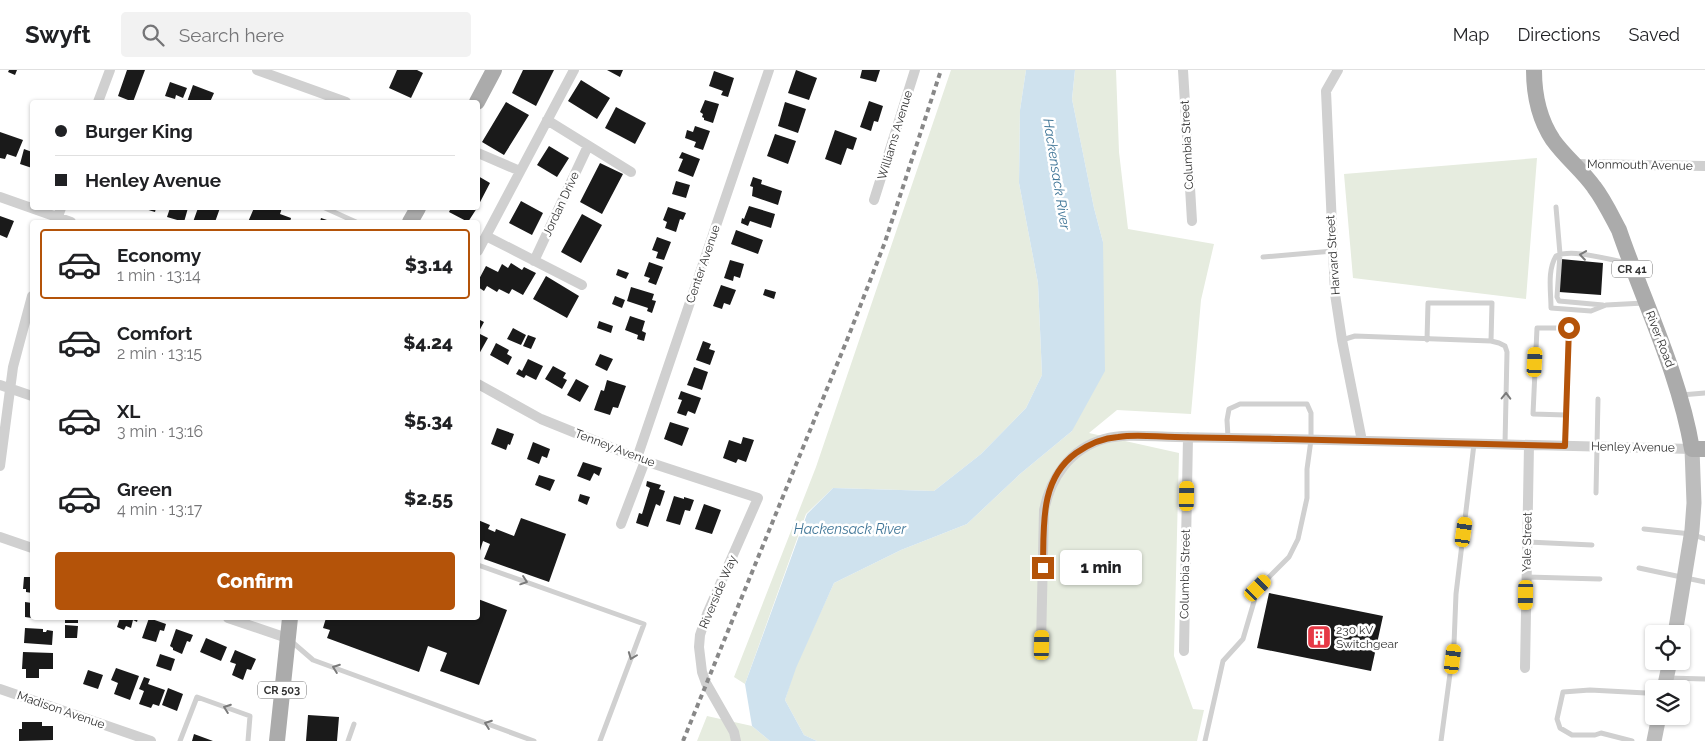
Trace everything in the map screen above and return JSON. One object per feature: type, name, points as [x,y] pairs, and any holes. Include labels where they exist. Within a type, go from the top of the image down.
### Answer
[{"type":"main road","points":[[478,100],[494,70]]},
{"type":"main road","name":"River Road","points":[[1534,70],[1537,106],[1553,140],[1594,186],[1619,230],[1699,449],[1694,504],[1698,536],[1685,578],[1677,625]]},
{"type":"main road","name":"CR 503","points":[[277,741],[290,620]]},
{"type":"main road","points":[[1654,741],[1657,725]]},
{"type":"street","points":[[99,100],[110,70]]},
{"type":"street","points":[[257,70],[272,72],[341,100]]},
{"type":"street","points":[[480,247],[574,70]]},
{"type":"street","name":"Center Avenue","points":[[621,524],[769,70]]},
{"type":"street","name":"Williams Avenue","points":[[874,200],[915,70]]},
{"type":"street","name":"Columbia Street","points":[[1183,70],[1192,221]]},
{"type":"street","name":"Harvard Street","points":[[1338,70],[1326,91],[1335,294],[1362,441]]},
{"type":"street","points":[[547,120],[631,172]]},
{"type":"street","name":"Jordan Drive","points":[[534,261],[588,146]]},
{"type":"street","points":[[480,154],[520,171]]},
{"type":"street","name":"Monmouth Avenue","points":[[1575,164],[1705,166]]},
{"type":"street","points":[[0,197],[30,207]]},
{"type":"street","points":[[40,210],[58,216]]},
{"type":"street","points":[[486,236],[582,285]]},
{"type":"street","points":[[0,466],[13,368],[30,304]]},
{"type":"street","points":[[0,384],[30,395]]},
{"type":"street","name":"Tenney Avenue","points":[[480,385],[541,419],[641,459],[758,498]]},
{"type":"street","name":"Henley Avenue","points":[[1042,645],[1044,510],[1048,494],[1059,471],[1076,453],[1104,439],[1127,436],[1228,437],[1699,449]]},
{"type":"street","name":"Columbia Street","points":[[1184,651],[1188,437]]},
{"type":"street","name":"Yale Street","points":[[1525,668],[1528,445]]},
{"type":"street","name":"Riverside Way","points":[[736,741],[734,732],[702,672],[699,647],[700,635],[706,614],[758,498]]},
{"type":"street","points":[[0,536],[30,547]]},
{"type":"street","points":[[234,620],[287,638]]},
{"type":"street","name":"Madison Avenue","points":[[0,689],[151,741]]},
{"type":"lane","points":[[1556,207],[1560,254],[1557,297],[1559,301],[1606,305],[1646,303]]},
{"type":"lane","points":[[329,210],[351,220]]},
{"type":"lane","points":[[1262,257],[1333,251]]},
{"type":"lane","points":[[1606,305],[1591,310],[1551,308],[1550,278],[1556,256],[1560,254],[1581,255],[1630,264]]},
{"type":"lane","points":[[1427,340],[1428,303],[1492,304],[1491,342]]},
{"type":"lane","points":[[1565,446],[1569,328],[1537,328],[1533,414],[1566,415]]},
{"type":"lane","points":[[1342,340],[1355,336],[1499,342],[1505,346],[1507,352],[1505,444]]},
{"type":"lane","points":[[1680,395],[1705,393]]},
{"type":"lane","points":[[1596,493],[1598,399]]},
{"type":"lane","points":[[1205,741],[1223,661],[1243,639],[1258,588],[1289,557],[1298,539],[1307,498],[1311,413],[1307,404],[1240,404],[1229,409],[1227,420],[1228,437]]},
{"type":"lane","points":[[1441,741],[1454,644],[1456,594],[1474,444]]},
{"type":"lane","points":[[1644,529],[1698,536]]},
{"type":"lane","points":[[1527,542],[1592,544]]},
{"type":"lane","points":[[480,566],[644,624],[600,741]]},
{"type":"lane","points":[[1639,568],[1705,582]]},
{"type":"lane","points":[[1527,577],[1600,579]]},
{"type":"lane","points":[[287,638],[314,660],[534,741]]},
{"type":"lane","points":[[1690,680],[1705,679]]},
{"type":"lane","points":[[1632,741],[1601,733],[1595,735],[1572,735],[1560,728],[1557,719],[1563,692],[1590,690],[1645,693]]},
{"type":"lane","points":[[180,741],[197,697],[250,716],[248,741]]},
{"type":"lane","points":[[348,741],[354,724]]},
{"type":"shaded area","points":[[951,70],[1026,70],[1020,110],[1019,183],[1038,283],[1042,375],[1026,408],[981,454],[934,491],[833,488],[806,514],[745,684],[734,677],[816,467]]},
{"type":"shaded area","points":[[1075,70],[1116,70],[1119,152],[1128,229],[1214,244],[1201,300],[1191,414],[1117,410],[1089,433],[1179,453],[1174,656],[1193,709],[1204,710],[1197,741],[817,741],[804,735],[785,700],[795,668],[834,583],[901,550],[967,524],[1020,474],[1072,431],[1103,242],[1094,208],[1072,99]]},
{"type":"shaded area","points":[[1537,158],[1526,299],[1353,278],[1344,174]]},
{"type":"shaded area","points":[[707,716],[752,726],[770,741],[697,741]]},
{"type":"water","name":"Hackensack River","points":[[1026,70],[1075,70],[1072,99],[1094,208],[1103,242],[1105,371],[1072,431],[1020,474],[967,524],[901,550],[834,583],[796,668],[785,700],[804,735],[817,741],[770,741],[752,726],[745,684],[807,514],[833,488],[934,491],[981,454],[1026,408],[1042,375],[1038,283],[1019,183],[1020,110]]},
{"type":"building","points":[[9,70],[17,70],[15,75],[8,72]]},
{"type":"building","points":[[127,70],[145,70],[134,100],[118,96]]},
{"type":"building","points":[[397,70],[417,70],[423,73],[411,98],[389,88]]},
{"type":"building","points":[[523,70],[554,70],[536,106],[512,93]]},
{"type":"building","points":[[607,70],[623,70],[620,77]]},
{"type":"building","points":[[796,70],[817,78],[809,100],[788,93]]},
{"type":"building","points":[[862,70],[880,70],[876,82],[860,78]]},
{"type":"building","points":[[714,71],[734,78],[728,97],[721,95],[723,91],[709,86]]},
{"type":"building","points":[[581,80],[610,98],[597,119],[568,101]]},
{"type":"building","points":[[170,82],[187,88],[183,98],[176,95],[175,99],[165,96]]},
{"type":"building","points":[[193,85],[214,93],[211,100],[188,100]]},
{"type":"building","points":[[705,100],[719,104],[713,123],[704,120],[703,114],[700,112]]},
{"type":"building","points":[[869,101],[883,106],[878,122],[874,121],[871,131],[860,127]]},
{"type":"building","points":[[506,102],[529,115],[504,155],[482,142]]},
{"type":"building","points":[[785,102],[806,109],[798,133],[778,126]]},
{"type":"building","points":[[616,107],[646,123],[635,144],[605,128]]},
{"type":"building","points":[[695,126],[710,131],[703,150],[694,147],[696,142],[685,138],[687,130],[693,132]]},
{"type":"building","points":[[835,130],[857,138],[853,150],[847,148],[841,165],[825,159]]},
{"type":"building","points":[[0,132],[23,140],[16,157],[7,154],[5,159],[0,158]]},
{"type":"building","points":[[775,134],[796,141],[788,164],[767,156]]},
{"type":"building","points":[[549,146],[569,158],[557,177],[537,165]]},
{"type":"building","points":[[24,149],[30,151],[30,167],[20,164]]},
{"type":"building","points":[[682,152],[700,159],[693,177],[678,171],[683,159],[679,158]]},
{"type":"building","points":[[600,163],[623,174],[602,214],[580,202]]},
{"type":"building","points":[[480,177],[490,183],[480,202]]},
{"type":"building","points":[[753,177],[762,180],[761,184],[782,191],[778,205],[752,196],[753,187],[750,186]]},
{"type":"building","points":[[676,181],[690,185],[686,198],[672,194]]},
{"type":"building","points":[[521,201],[543,213],[532,235],[509,223]]},
{"type":"building","points":[[749,206],[775,214],[771,228],[750,221],[748,226],[741,223]]},
{"type":"building","points":[[668,207],[686,213],[683,220],[680,219],[676,232],[665,228],[667,222],[663,220]]},
{"type":"building","points":[[169,210],[187,210],[185,220],[167,217]]},
{"type":"building","points":[[197,210],[219,210],[216,220],[194,220]]},
{"type":"building","points":[[253,210],[281,210],[280,214],[291,218],[290,220],[249,220]]},
{"type":"building","points":[[450,210],[476,210],[469,220],[464,220],[449,212]]},
{"type":"building","points":[[582,214],[602,225],[581,263],[561,252]]},
{"type":"building","points":[[0,216],[14,221],[7,238],[0,235]]},
{"type":"building","points":[[736,230],[763,240],[758,254],[731,244]]},
{"type":"building","points":[[657,237],[671,242],[664,260],[656,258],[658,252],[652,250]]},
{"type":"building","points":[[1561,259],[1603,263],[1601,295],[1559,292]]},
{"type":"building","points":[[730,260],[744,264],[740,278],[734,276],[733,281],[724,278]]},
{"type":"building","points":[[649,262],[663,267],[656,285],[648,282],[650,278],[644,276]]},
{"type":"building","points":[[511,263],[522,270],[524,267],[536,273],[523,295],[512,289],[509,294],[499,289],[497,292],[487,286],[484,291],[480,288],[480,277],[486,266],[498,272],[502,264],[508,268]]},
{"type":"building","points":[[618,269],[629,273],[626,279],[616,275]]},
{"type":"building","points":[[546,276],[579,296],[567,318],[533,299]]},
{"type":"building","points":[[721,285],[736,290],[730,305],[724,303],[722,309],[713,306]]},
{"type":"building","points":[[631,287],[654,294],[652,300],[656,301],[652,313],[647,311],[648,308],[627,301]]},
{"type":"building","points":[[765,289],[776,292],[774,299],[763,295]]},
{"type":"building","points":[[615,296],[625,300],[622,308],[612,304]]},
{"type":"building","points":[[630,316],[645,321],[642,331],[646,333],[644,341],[637,339],[638,335],[625,330]]},
{"type":"building","points":[[480,320],[484,322],[480,329]]},
{"type":"building","points":[[599,321],[613,326],[611,333],[597,328]]},
{"type":"building","points":[[513,328],[526,335],[521,345],[507,339]]},
{"type":"building","points":[[480,334],[488,338],[480,352]]},
{"type":"building","points":[[528,335],[536,338],[531,349],[523,346]]},
{"type":"building","points":[[703,341],[711,344],[709,349],[715,351],[710,365],[696,360]]},
{"type":"building","points":[[496,343],[509,350],[507,354],[512,357],[508,365],[490,355]]},
{"type":"building","points":[[600,354],[613,359],[607,371],[595,365]]},
{"type":"building","points":[[528,359],[543,366],[536,380],[526,375],[524,378],[516,374],[519,369],[522,371]]},
{"type":"building","points":[[553,366],[566,373],[563,378],[567,380],[562,389],[545,379]]},
{"type":"building","points":[[694,367],[708,372],[702,390],[687,385]]},
{"type":"building","points":[[576,379],[589,386],[580,402],[567,395]]},
{"type":"building","points":[[607,380],[626,386],[618,408],[613,407],[610,415],[594,410],[601,390],[604,391]]},
{"type":"building","points":[[681,391],[701,398],[695,414],[688,411],[686,416],[677,413],[682,400],[678,399]]},
{"type":"building","points":[[670,422],[689,428],[682,446],[664,439]]},
{"type":"building","points":[[497,428],[514,434],[506,450],[491,444]]},
{"type":"building","points":[[743,437],[754,440],[746,462],[738,459],[736,463],[723,458],[729,440],[741,444]]},
{"type":"building","points":[[533,442],[550,449],[547,458],[542,456],[539,464],[527,459]]},
{"type":"building","points":[[583,462],[602,468],[599,476],[594,473],[590,481],[577,476]]},
{"type":"building","points":[[539,475],[555,480],[550,491],[535,485]]},
{"type":"building","points":[[647,481],[661,485],[659,489],[665,491],[660,506],[656,504],[648,527],[636,523],[639,513],[642,514],[650,488],[646,486]]},
{"type":"building","points":[[580,494],[590,497],[587,505],[578,501]]},
{"type":"building","points":[[674,496],[694,500],[690,511],[685,510],[680,525],[666,521]]},
{"type":"building","points":[[704,504],[721,510],[712,534],[695,529]]},
{"type":"building","points":[[521,518],[566,534],[549,582],[484,559],[490,544],[483,541],[480,551],[480,521],[490,525],[488,529],[495,532],[496,529],[514,536]]},
{"type":"building","points":[[24,577],[30,577],[30,593],[23,589]]},
{"type":"building","name":"230 kV Switchgear","points":[[1269,593],[1383,616],[1371,671],[1257,648]]},
{"type":"building","points":[[480,600],[507,610],[479,685],[440,671],[447,653],[428,646],[419,672],[327,638],[330,630],[323,628],[325,620],[480,620]]},
{"type":"building","points":[[25,602],[30,603],[30,618],[25,617]]},
{"type":"building","points":[[65,620],[78,620],[78,623],[65,623]]},
{"type":"building","points":[[119,620],[133,620],[131,628],[126,626],[124,630],[117,627]]},
{"type":"building","points":[[148,620],[166,624],[164,631],[160,630],[156,642],[142,638]]},
{"type":"building","points":[[65,625],[78,626],[77,638],[65,638]]},
{"type":"building","points":[[25,628],[43,629],[43,632],[47,630],[53,631],[52,645],[24,643]]},
{"type":"building","points":[[176,629],[193,635],[190,642],[187,641],[182,654],[173,650],[170,646]]},
{"type":"building","points":[[206,638],[227,647],[221,661],[200,652]]},
{"type":"building","points":[[235,650],[256,659],[251,670],[247,669],[243,680],[232,675],[236,664],[230,662]]},
{"type":"building","points":[[23,652],[53,653],[53,669],[39,669],[39,678],[26,678],[26,669],[22,669]]},
{"type":"building","points":[[160,654],[175,659],[171,671],[156,666]]},
{"type":"building","points":[[116,668],[139,676],[130,700],[114,694],[118,683],[111,680]]},
{"type":"building","points":[[88,670],[103,675],[98,689],[83,684]]},
{"type":"building","points":[[144,677],[150,679],[148,684],[165,690],[159,706],[153,704],[151,708],[139,704],[144,691],[139,689]]},
{"type":"building","points":[[168,688],[183,694],[177,711],[162,705]]},
{"type":"building","points":[[308,715],[339,717],[337,741],[306,741]]},
{"type":"building","points":[[22,722],[42,722],[42,726],[53,726],[53,740],[19,741],[19,729],[22,729]]},
{"type":"building","points":[[194,734],[213,741],[192,741]]},
{"type":"railway","points":[[683,741],[849,335],[885,242],[941,70]]},
{"type":"place","name":"230 kV Switchgear","points":[[1319,637]]},
{"type":"route","points":[[1043,568],[1044,510],[1054,478],[1064,464],[1076,453],[1104,439],[1127,436],[1228,437],[1565,446],[1569,328]]}]
